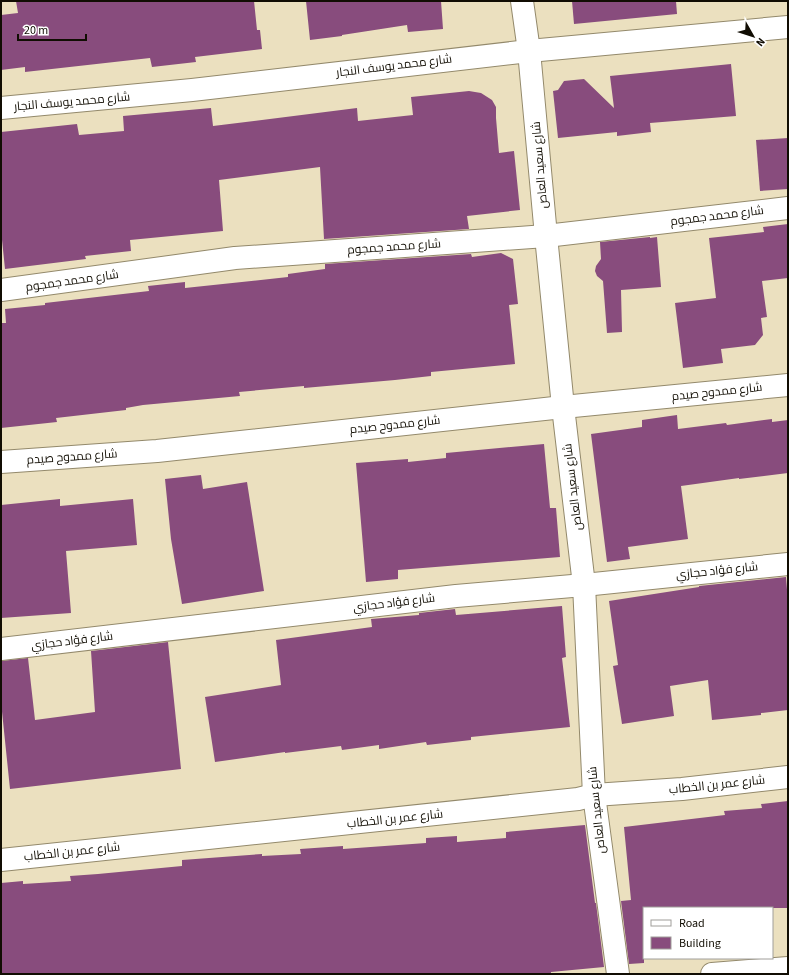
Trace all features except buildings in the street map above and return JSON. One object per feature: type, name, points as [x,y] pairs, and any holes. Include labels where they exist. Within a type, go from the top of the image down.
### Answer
[{"type":"street","name":"شارع سعيد العاص","points":[[522,1],[529,51],[563,407],[584,585],[594,795],[618,974]]},
{"type":"street","name":"شارع محمد يوسف النجار","points":[[1,108],[192,90],[529,51],[788,27]]},
{"type":"street","name":"شارع محمد جمجوم","points":[[1,290],[234,258],[546,236],[788,208]]},
{"type":"street","name":"شارع ممدوح صيدم","points":[[1,462],[157,451],[563,407],[788,385]]},
{"type":"street","name":"شارع فؤاد حجازي","points":[[1,649],[456,596],[584,585],[788,564]]},
{"type":"street","name":"شارع عمر بن الخطاب","points":[[1,860],[578,799],[594,795],[682,789],[788,777]]},
{"type":"street","points":[[712,974],[788,968]]}]
